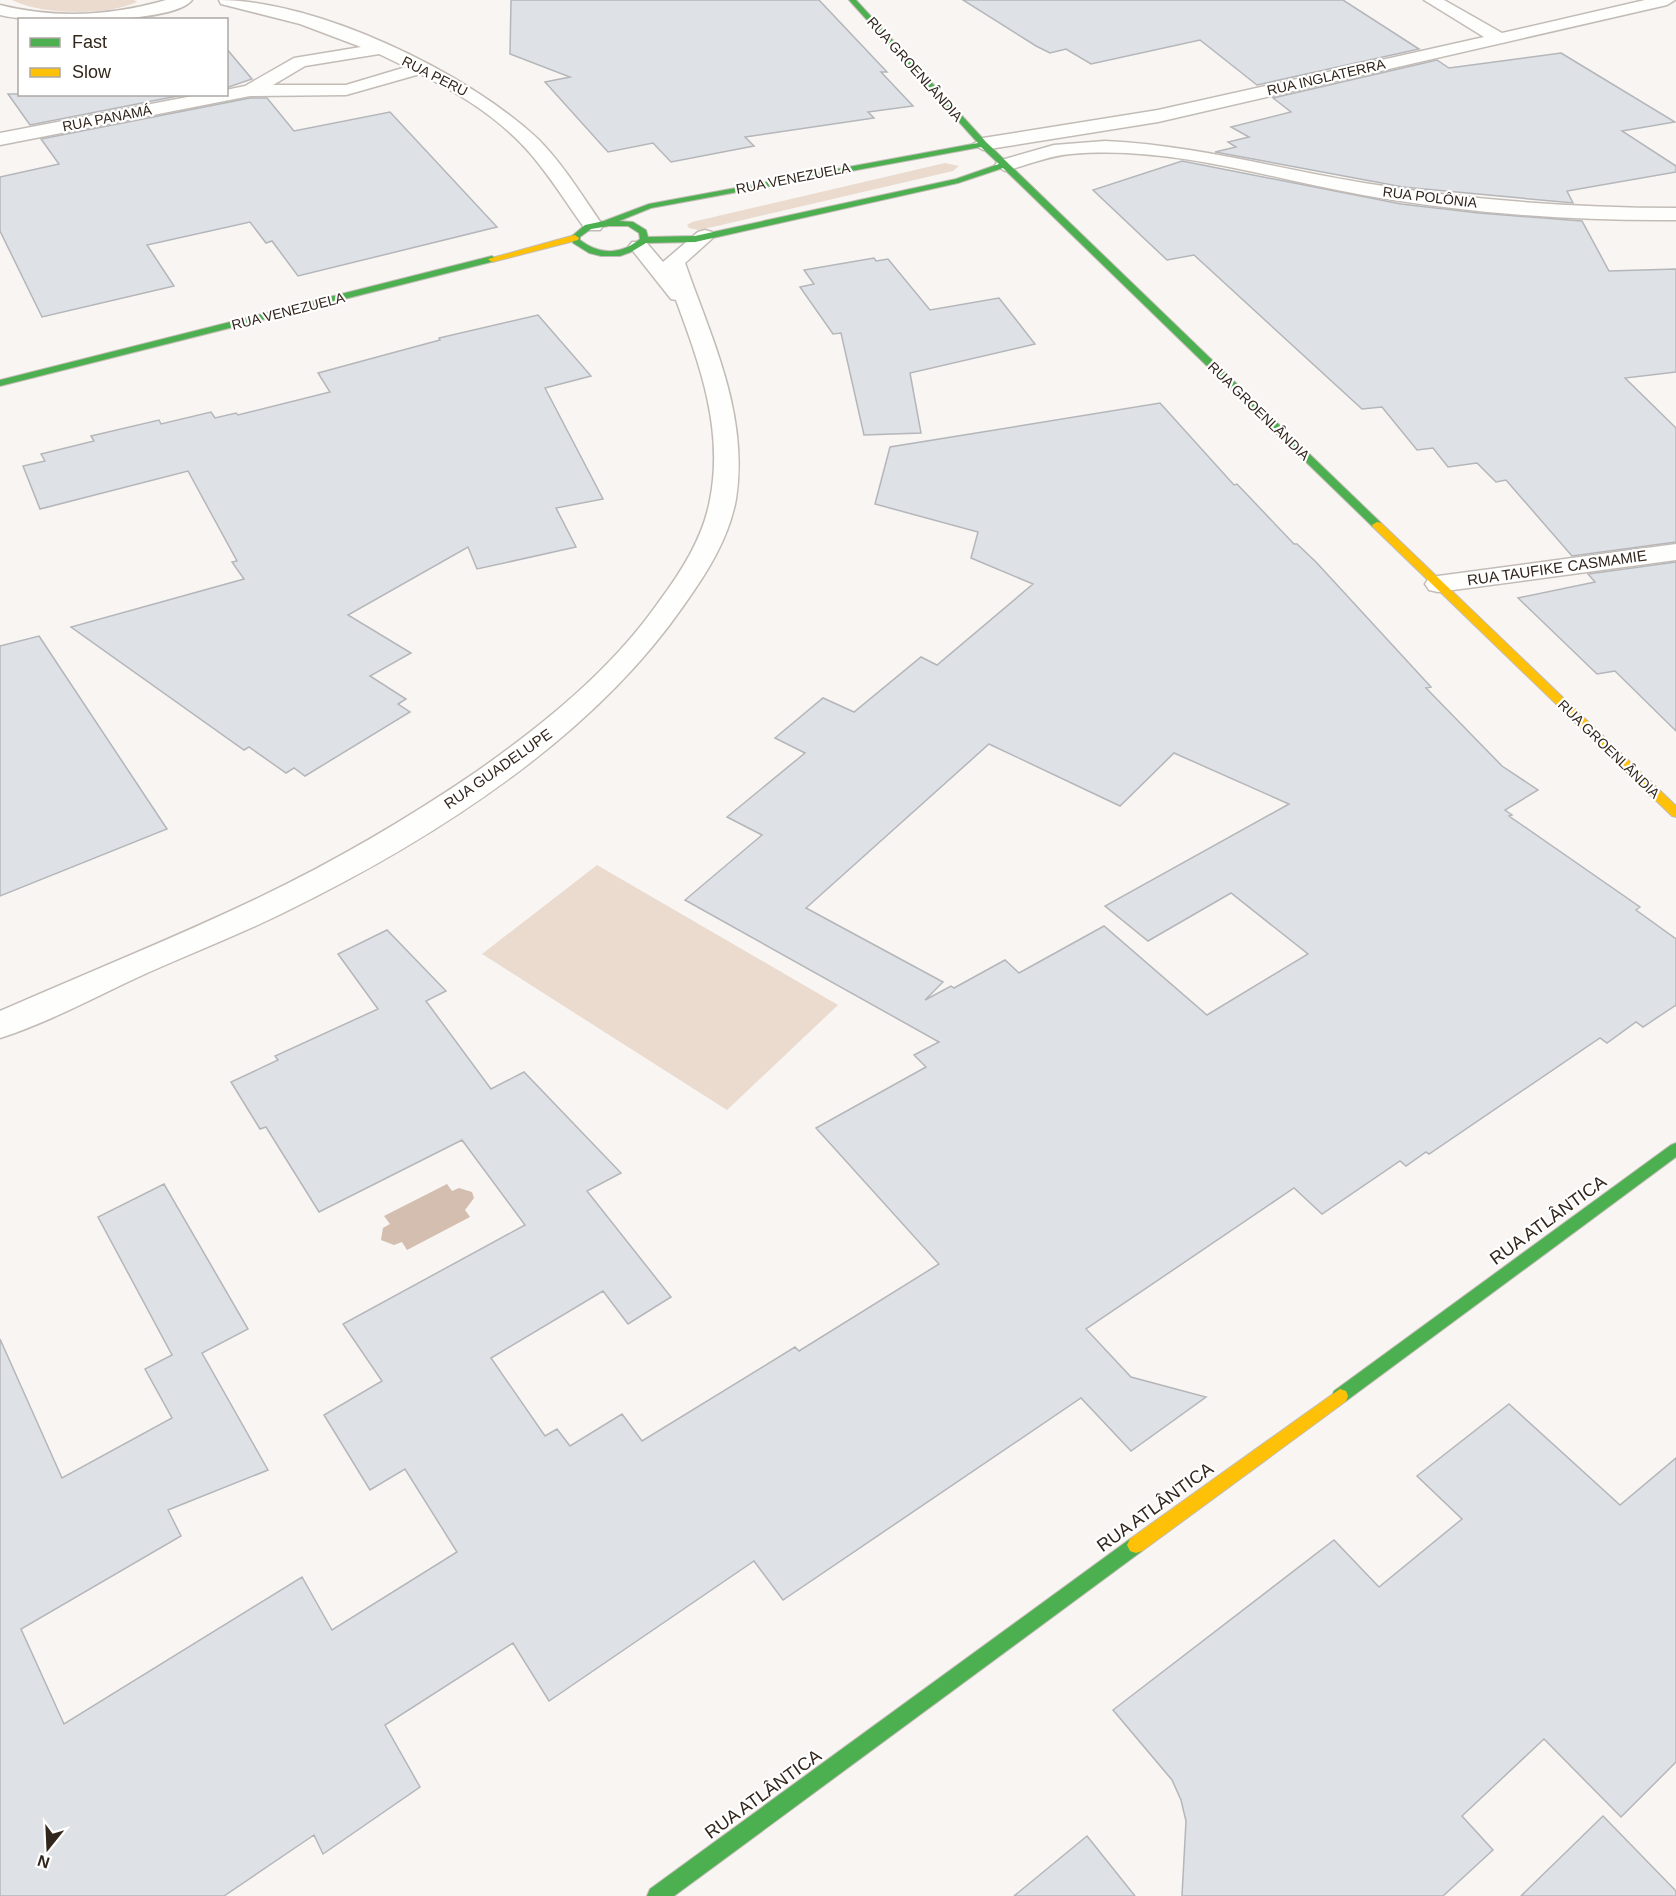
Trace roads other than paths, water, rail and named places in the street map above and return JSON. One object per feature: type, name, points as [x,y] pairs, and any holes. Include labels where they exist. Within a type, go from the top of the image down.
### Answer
[{"type":"street","points":[[0,10],[32,17],[90,18],[130,14],[184,0]]},
{"type":"street","name":"RUA PERU","points":[[227,0],[329,29],[421,67],[479,99],[495,110],[533,146],[600,224]]},
{"type":"street","name":"RUA GROENLÂNDIA","points":[[852,0],[983,144],[1676,813]]},
{"type":"street","points":[[1432,0],[1497,38]]},
{"type":"street","name":"RUA INGLATERRA","points":[[983,144],[1158,116],[1497,38],[1619,6],[1667,0]]},
{"type":"street","points":[[300,62],[318,46],[329,29]]},
{"type":"street","name":"RUA PANAMÁ","points":[[250,91],[300,62],[377,49]]},
{"type":"street","name":"RUA PANAMÁ","points":[[228,95],[250,91],[346,90],[396,77],[421,67]]},
{"type":"street","points":[[346,90],[409,93]]},
{"type":"street","points":[[439,95],[479,99]]},
{"type":"street","name":"RUA PANAMÁ","points":[[0,139],[224,96]]},
{"type":"street","name":"RUA POLÔNIA","points":[[1158,116],[1154,132],[1163,143],[1186,155]]},
{"type":"street","name":"RUA VENEZUELA","points":[[0,383],[575,238],[581,231],[649,206],[983,144]]},
{"type":"street","name":"RUA POLÔNIA","points":[[1005,165],[1071,148],[1136,149],[1186,155],[1365,189],[1502,206],[1631,215],[1676,214]]},
{"type":"street","points":[[575,238],[579,246],[600,253],[624,252],[641,243],[681,241],[958,181],[1005,165]]},
{"type":"street","points":[[600,224],[630,224],[644,232],[641,243]]},
{"type":"street","name":"RUA GUADELUPE","points":[[0,1025],[282,900],[373,852],[468,792],[557,728],[616,676],[659,624],[704,555],[723,500],[728,442],[721,399],[716,376],[674,262],[705,236]]},
{"type":"street","name":"RUA GUADELUPE","points":[[641,243],[688,304]]},
{"type":"street","name":"RUA TAUFIKE CASMAMIE","points":[[1438,584],[1676,552]]},
{"type":"street","name":"RUA ATLÂNTICA","points":[[657,1896],[1676,1149]]}]
